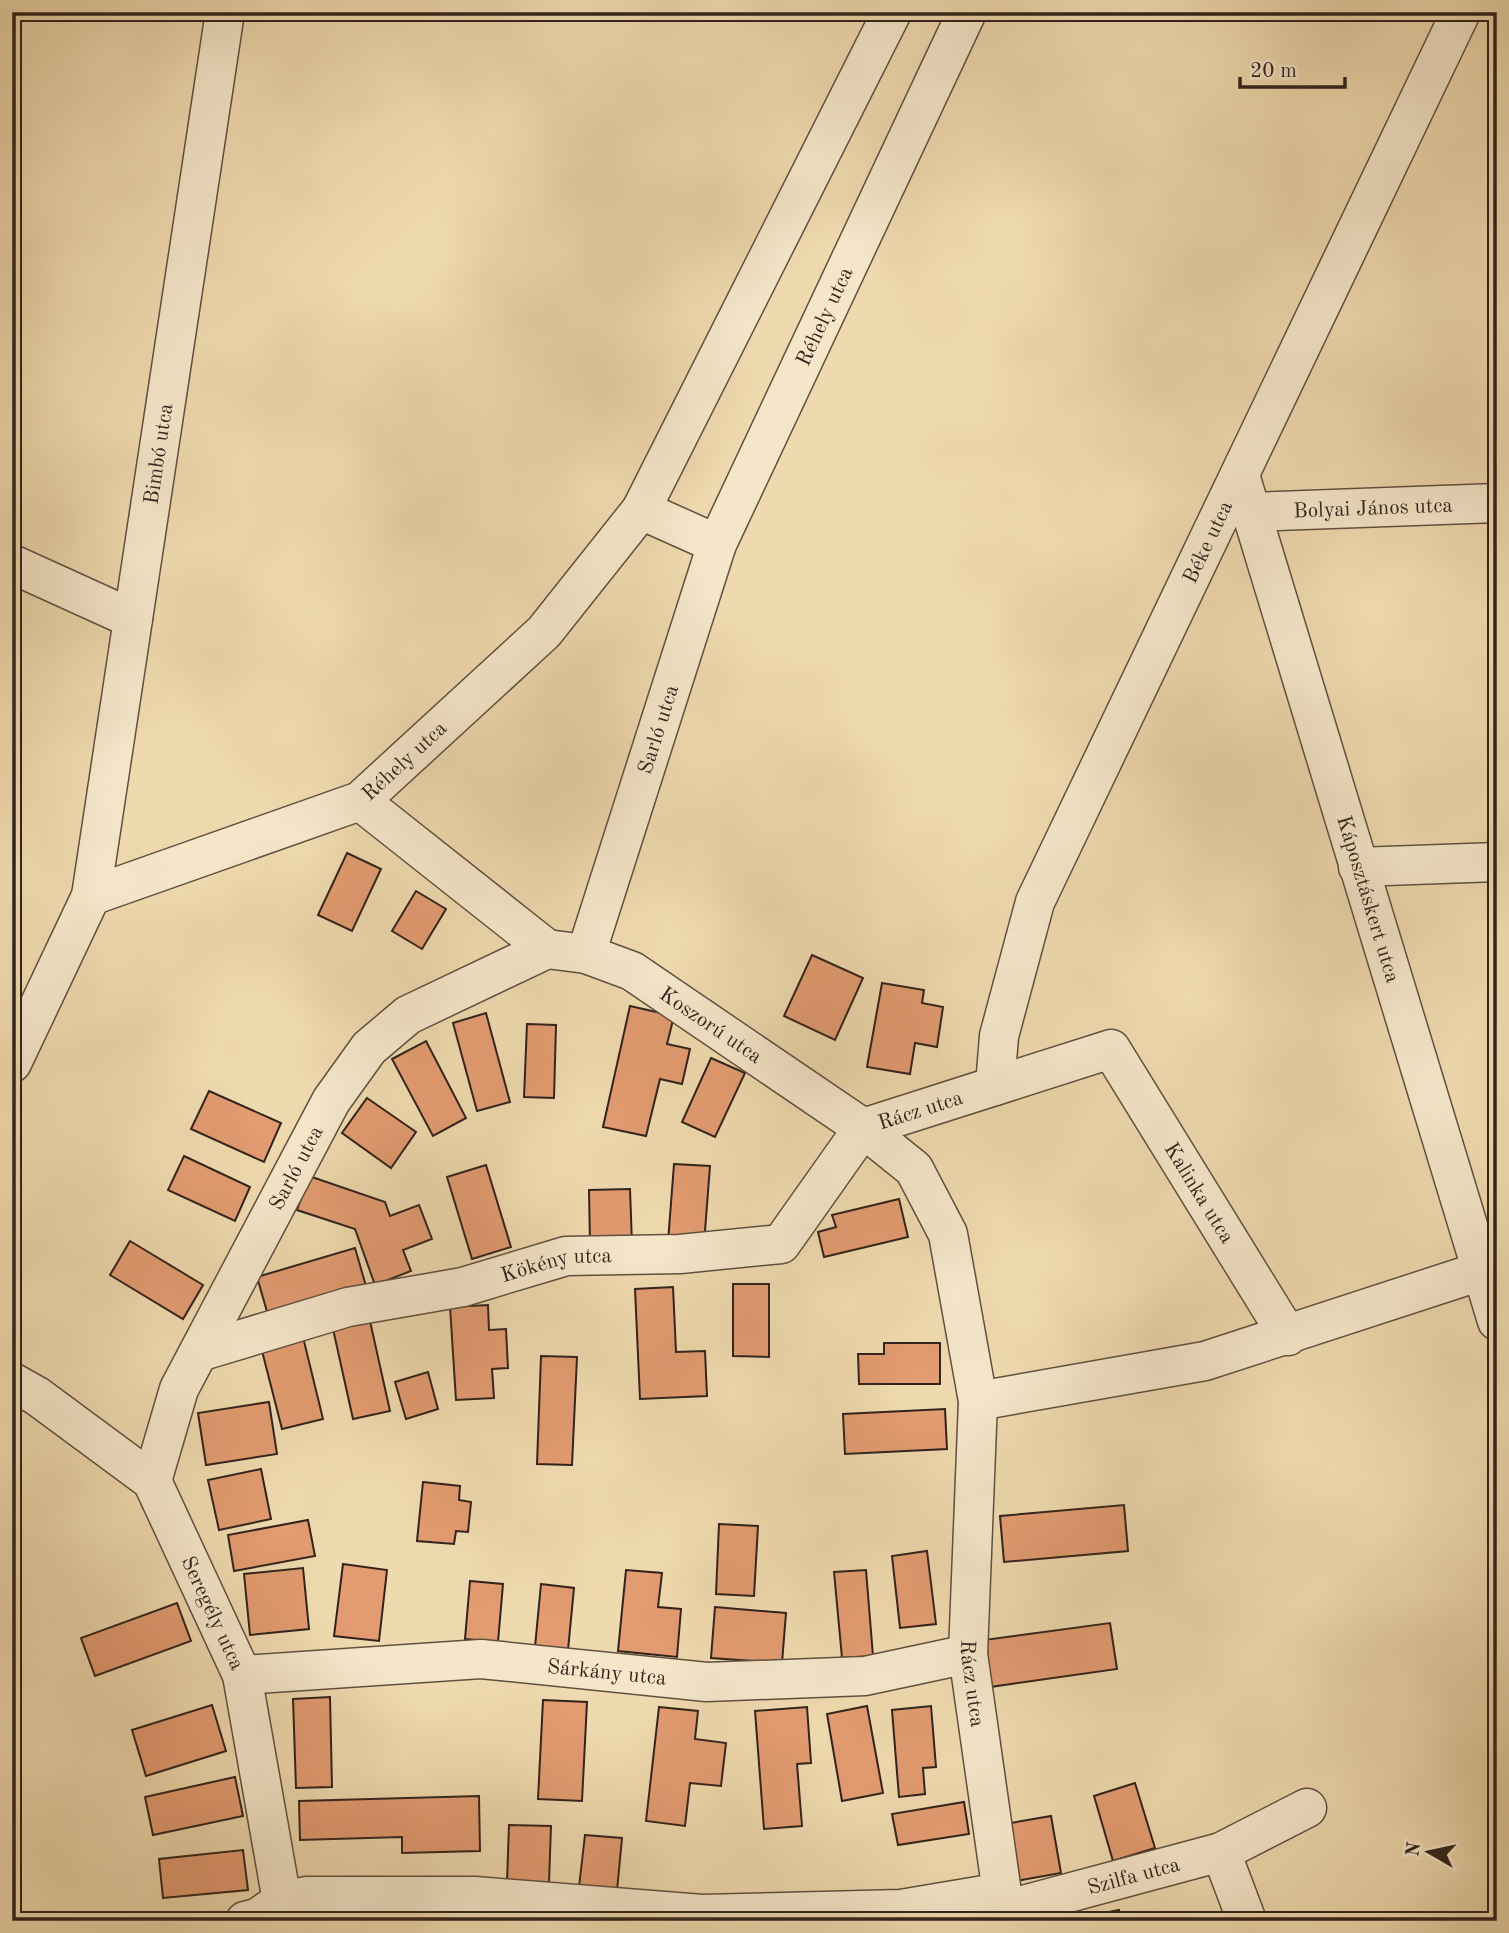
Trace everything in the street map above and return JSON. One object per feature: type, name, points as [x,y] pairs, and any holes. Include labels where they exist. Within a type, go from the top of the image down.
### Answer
[{"type":"street","name":"Bimbó utca","points":[[12,1063],[91,896],[225,12]]},
{"type":"street","name":"Réhely utca","points":[[91,896],[360,802],[544,632],[641,510],[892,12]]},
{"type":"street","name":"Réhely utca","points":[[717,544],[968,12]]},
{"type":"street","name":"Béke utca","points":[[995,1086],[999,1036],[1035,902],[1461,12]]},
{"type":"street","name":"Káposztáskert utca","points":[[1240,475],[1358,867],[1481,1217],[1482,1271],[1497,1321]]},
{"type":"street","name":"Bolyai János utca","points":[[1251,512],[1497,503]]},
{"type":"street","points":[[641,510],[717,544]]},
{"type":"street","name":"Sarló utca","points":[[586,954],[717,544]]},
{"type":"street","points":[[12,564],[134,619]]},
{"type":"street","points":[[360,802],[547,949]]},
{"type":"street","points":[[1358,867],[1497,862]]},
{"type":"street","name":"Sarló utca","points":[[152,1481],[179,1389],[331,1101],[369,1048],[408,1015],[547,949]]},
{"type":"street","name":"Koszorú utca","points":[[547,949],[586,954],[632,971],[863,1128]]},
{"type":"street","name":"Rácz utca","points":[[863,1128],[1111,1049]]},
{"type":"street","name":"Kalinka utca","points":[[1111,1049],[1287,1336]]},
{"type":"street","name":"Rácz utca","points":[[863,1128],[914,1169],[948,1234],[978,1401],[968,1654],[1004,1908]]},
{"type":"street","name":"Kökény utca","points":[[199,1352],[348,1307],[463,1287],[566,1256],[680,1254],[780,1244],[863,1128]]},
{"type":"street","points":[[978,1401],[1205,1361],[1482,1271]]},
{"type":"street","name":"Seregély utca","points":[[12,1382],[37,1396],[152,1481],[242,1675],[283,1911]]},
{"type":"street","name":"Sárkány utca","points":[[242,1675],[481,1658],[707,1682],[865,1676],[968,1654]]},
{"type":"street","name":"Szilfa utca","points":[[283,1911],[306,1896],[475,1896],[702,1914],[1004,1908],[1221,1852],[1307,1808]]},
{"type":"street","points":[[1221,1852],[1247,1921]]},
{"type":"street","points":[[245,1921],[283,1911]]},
{"type":"building","points":[[347,853],[381,869],[352,931],[318,915]]},
{"type":"building","points":[[416,891],[446,909],[422,949],[392,931]]},
{"type":"building","points":[[812,955],[863,978],[835,1040],[784,1016]]},
{"type":"building","points":[[882,983],[924,990],[922,1003],[943,1007],[937,1047],[915,1043],[910,1074],[867,1067]]},
{"type":"building","points":[[630,1006],[674,1016],[667,1044],[690,1049],[682,1084],[660,1079],[646,1136],[603,1127]]},
{"type":"building","points":[[486,1013],[510,1102],[477,1111],[453,1023]]},
{"type":"building","points":[[527,1024],[556,1025],[554,1098],[524,1097]]},
{"type":"building","points":[[426,1041],[466,1118],[433,1136],[392,1059]]},
{"type":"building","points":[[711,1058],[745,1073],[715,1137],[682,1122]]},
{"type":"building","points":[[209,1091],[281,1123],[264,1162],[191,1129]]},
{"type":"building","points":[[367,1098],[416,1132],[391,1168],[342,1133]]},
{"type":"building","points":[[184,1156],[250,1187],[235,1221],[168,1190]]},
{"type":"building","points":[[674,1164],[710,1166],[704,1244],[668,1242]]},
{"type":"building","points":[[486,1165],[511,1247],[472,1259],[447,1177]]},
{"type":"building","points":[[309,1176],[385,1202],[390,1216],[419,1205],[432,1239],[403,1250],[411,1271],[375,1285],[355,1229],[297,1210]]},
{"type":"building","points":[[630,1189],[632,1244],[590,1244],[589,1190]]},
{"type":"building","points":[[899,1199],[908,1237],[824,1257],[818,1232],[836,1227],[832,1215]]},
{"type":"building","points":[[130,1241],[203,1285],[183,1319],[110,1275]]},
{"type":"building","points":[[355,1248],[366,1286],[268,1315],[257,1277]]},
{"type":"building","points":[[733,1284],[769,1284],[769,1357],[733,1356]]},
{"type":"building","points":[[673,1287],[676,1352],[705,1351],[707,1396],[640,1399],[635,1289]]},
{"type":"building","points":[[488,1305],[489,1330],[506,1329],[508,1368],[492,1369],[494,1398],[456,1400],[450,1307]]},
{"type":"building","points":[[370,1321],[390,1411],[353,1419],[333,1329]]},
{"type":"building","points":[[303,1337],[323,1419],[282,1429],[261,1347]]},
{"type":"building","points":[[884,1343],[940,1343],[940,1384],[859,1384],[858,1354],[884,1354]]},
{"type":"building","points":[[541,1356],[577,1357],[572,1465],[537,1464]]},
{"type":"building","points":[[428,1372],[438,1409],[406,1419],[395,1382]]},
{"type":"building","points":[[269,1402],[277,1454],[206,1465],[198,1413]]},
{"type":"building","points":[[945,1409],[947,1449],[845,1454],[843,1414]]},
{"type":"building","points":[[261,1469],[271,1519],[219,1530],[208,1480]]},
{"type":"building","points":[[423,1482],[460,1486],[459,1500],[471,1502],[468,1532],[456,1531],[454,1544],[417,1541]]},
{"type":"building","points":[[1124,1505],[1128,1551],[1004,1562],[1000,1516]]},
{"type":"building","points":[[308,1520],[315,1556],[234,1571],[228,1535]]},
{"type":"building","points":[[719,1524],[758,1526],[754,1596],[716,1594]]},
{"type":"building","points":[[927,1551],[936,1624],[900,1628],[892,1556]]},
{"type":"building","points":[[343,1564],[387,1570],[379,1641],[334,1636]]},
{"type":"building","points":[[303,1568],[309,1629],[250,1635],[244,1574]]},
{"type":"building","points":[[626,1570],[662,1573],[658,1607],[681,1609],[677,1657],[618,1651]]},
{"type":"building","points":[[866,1570],[873,1656],[842,1658],[834,1572]]},
{"type":"building","points":[[470,1581],[503,1584],[498,1642],[465,1639]]},
{"type":"building","points":[[541,1584],[574,1588],[568,1650],[535,1647]]},
{"type":"building","points":[[177,1603],[191,1641],[95,1676],[81,1638]]},
{"type":"building","points":[[715,1607],[786,1613],[782,1663],[711,1658]]},
{"type":"building","points":[[1110,1623],[1117,1669],[990,1687],[984,1640]]},
{"type":"building","points":[[330,1697],[332,1787],[296,1788],[293,1699]]},
{"type":"building","points":[[543,1700],[587,1702],[582,1801],[538,1799]]},
{"type":"building","points":[[212,1705],[226,1751],[146,1776],[132,1730]]},
{"type":"building","points":[[867,1706],[883,1793],[842,1801],[827,1714]]},
{"type":"building","points":[[931,1706],[936,1767],[923,1768],[925,1794],[899,1797],[892,1710]]},
{"type":"building","points":[[659,1707],[698,1711],[695,1739],[726,1743],[721,1786],[690,1783],[685,1826],[646,1821]]},
{"type":"building","points":[[807,1707],[811,1763],[797,1764],[802,1826],[764,1829],[755,1711]]},
{"type":"building","points":[[235,1777],[243,1816],[153,1835],[145,1797]]},
{"type":"building","points":[[1135,1783],[1155,1848],[1113,1861],[1094,1796]]},
{"type":"building","points":[[479,1796],[480,1851],[402,1853],[402,1837],[300,1840],[299,1801]]},
{"type":"building","points":[[964,1802],[969,1834],[898,1845],[892,1814]]},
{"type":"building","points":[[1051,1816],[1061,1873],[1016,1881],[1005,1824]]},
{"type":"building","points":[[509,1825],[551,1826],[549,1883],[507,1882]]},
{"type":"building","points":[[585,1835],[622,1838],[617,1891],[579,1887]]},
{"type":"building","points":[[243,1850],[248,1890],[163,1898],[159,1859]]},
{"type":"building","points":[[1119,1910],[1121,1921],[1064,1921]]},
{"type":"building","points":[[455,1912],[499,1915],[499,1921],[454,1921]]},
{"type":"building","points":[[391,1915],[391,1921],[323,1921],[323,1916]]},
{"type":"building","points":[[972,1916],[972,1921],[926,1921]]}]
